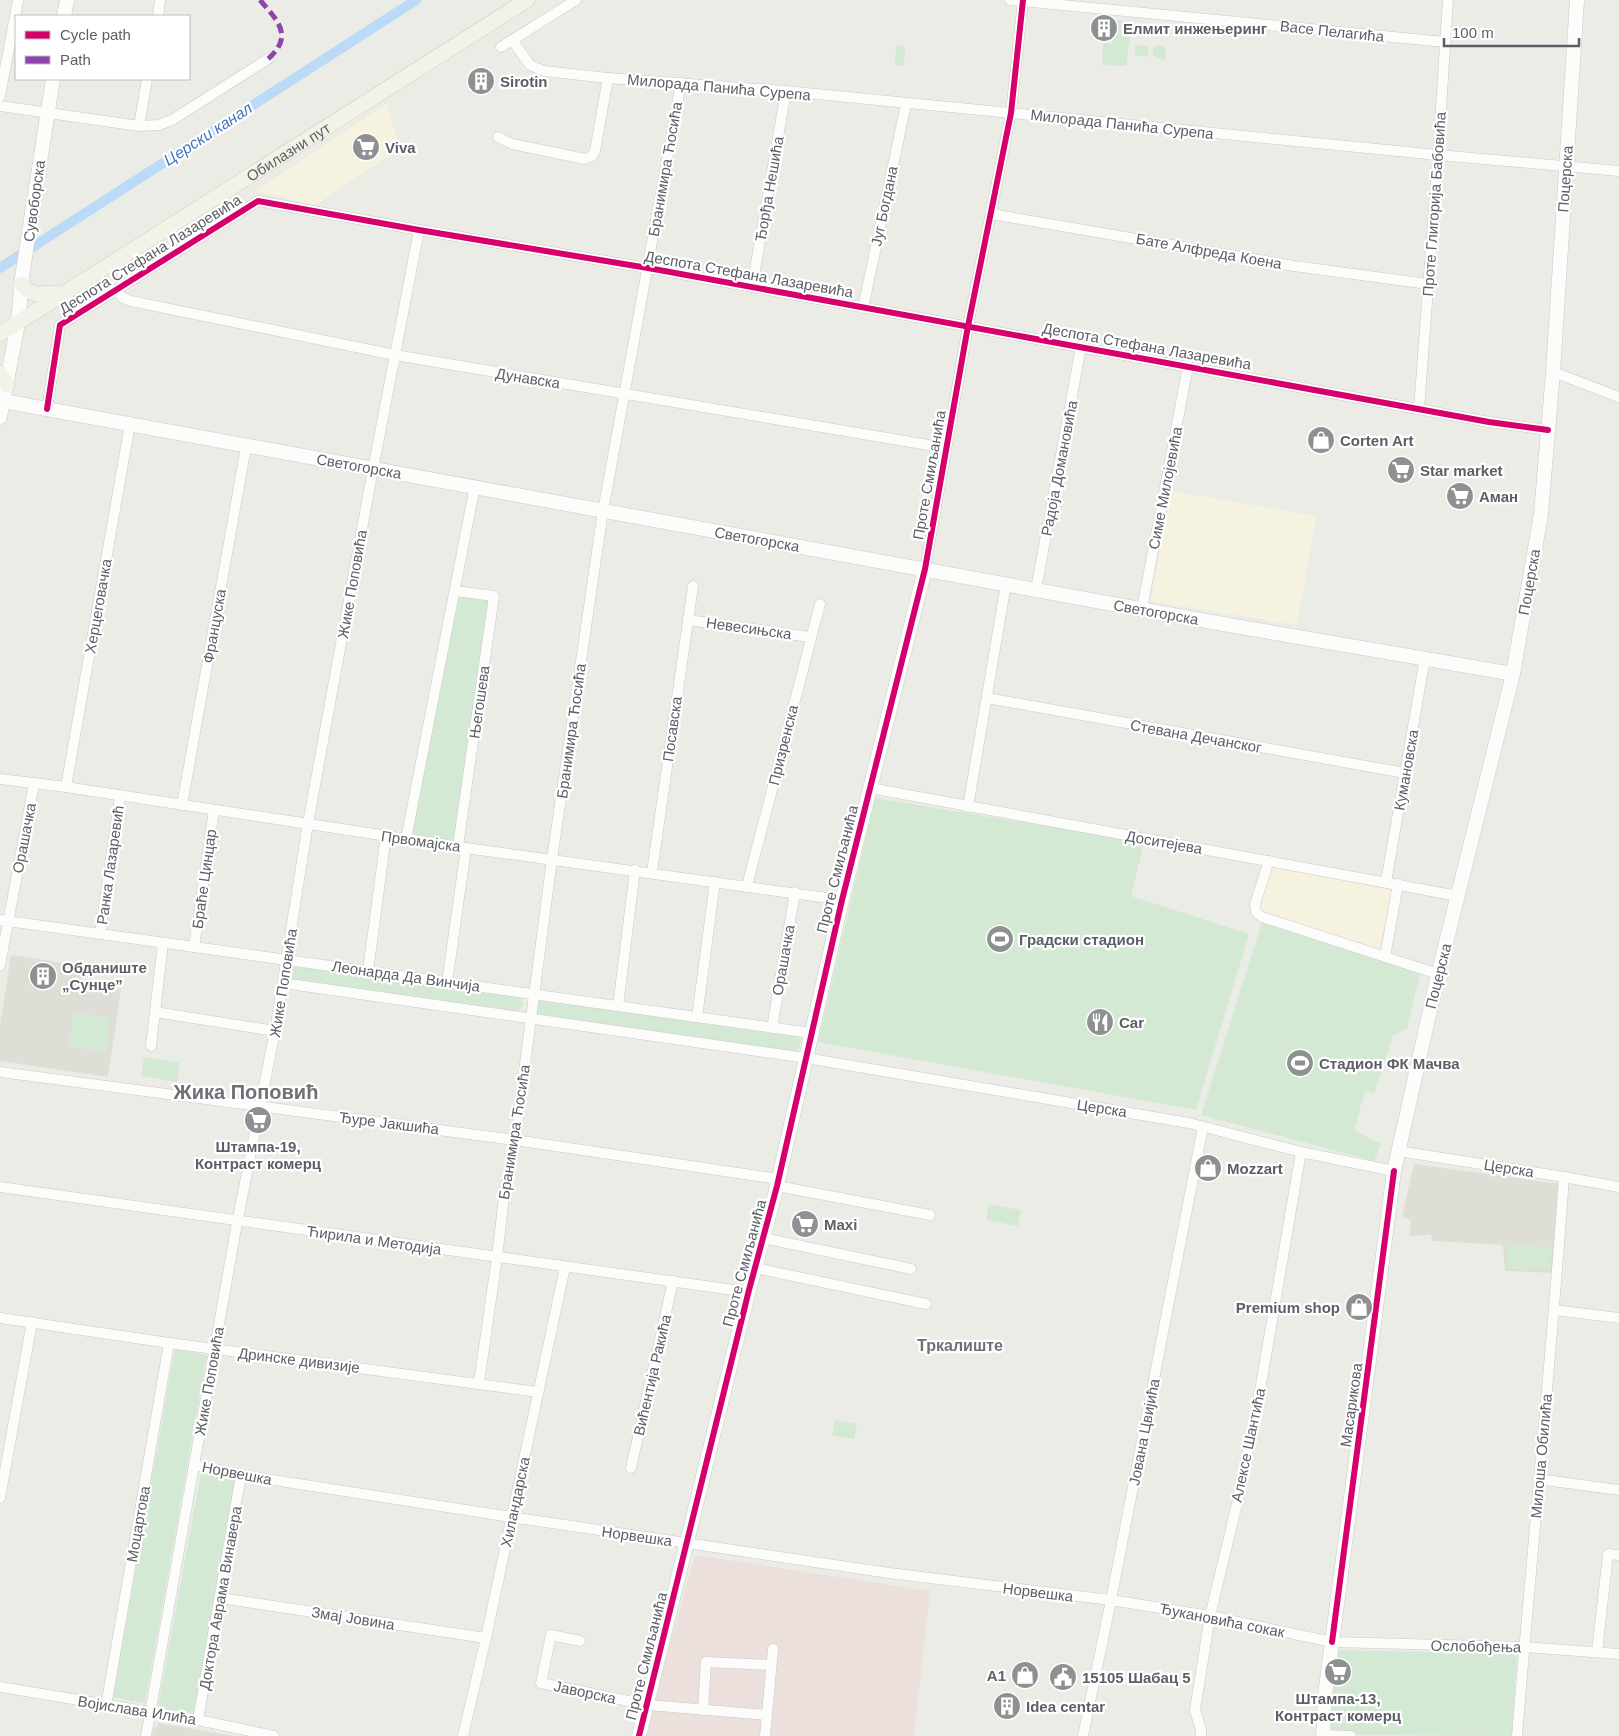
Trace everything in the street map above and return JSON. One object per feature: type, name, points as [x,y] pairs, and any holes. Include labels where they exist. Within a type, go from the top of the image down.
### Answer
[{"type":"main road","name":"Обилазни пут","points":[[0,334],[527,0]]},
{"type":"main road","points":[[22,280],[29,291],[36,294],[54,292],[63,294]]},
{"type":"street","points":[[15,15],[18,0]]},
{"type":"street","points":[[64,15],[67,0]]},
{"type":"street","points":[[158,15],[160,0]]},
{"type":"street","points":[[501,47],[576,0]]},
{"type":"street","name":"Васе Пелагића","points":[[1010,0],[1445,42]]},
{"type":"street","name":"Проте Глигорија Бабовића","points":[[1419,409],[1448,0]]},
{"type":"street","name":"Поцерска","points":[[1398,1151],[1438,974],[1512,674],[1541,514],[1553,372],[1577,0]]},
{"type":"street","name":"Проте Смиљанића","points":[[639,1736],[748,1292],[777,1182],[842,900],[925,569],[968,326],[1011,112],[1023,1]]},
{"type":"street","points":[[0,96],[15,16]]},
{"type":"street","points":[[1444,61],[1438,46],[1433,41],[1441,36],[1446,28]]},
{"type":"street","name":"Милорада Панића Сурепа","points":[[512,40],[530,66],[544,71],[608,78],[786,91],[1619,171]]},
{"type":"street","points":[[0,106],[139,126],[159,125],[172,120],[268,59]]},
{"type":"street","points":[[498,137],[512,144],[585,159],[592,156],[595,151],[608,78]]},
{"type":"street","name":"Сувоборска","points":[[0,417],[3,379],[18,323],[32,209],[46,112],[53,80]]},
{"type":"street","points":[[139,126],[147,80]]},
{"type":"street","name":"Бранимира Ћосића","points":[[479,1383],[504,1196],[515,1140],[552,859],[603,511],[681,83]]},
{"type":"street","name":"Ђорђа Нешића","points":[[752,287],[786,91]]},
{"type":"street","name":"Југ Богдана","points":[[862,308],[906,104]]},
{"type":"street","name":"Деспота Стефана Лазаревића","points":[[47,409],[60,325],[258,201],[648,268],[1419,409],[1548,430]]},
{"type":"street","name":"Бате Алфреда Коена","points":[[991,214],[1294,266],[1428,284]]},
{"type":"street","name":"Жике Поповића","points":[[146,1736],[237,1220],[275,1031],[308,824],[419,230]]},
{"type":"street","name":"Дунавска","points":[[116,290],[123,298],[131,301],[395,355],[946,448]]},
{"type":"street","name":"Радоја Домановића","points":[[1036,589],[1082,347]]},
{"type":"street","name":"Симе Милојевића","points":[[1142,609],[1188,366]]},
{"type":"street","points":[[1553,372],[1619,397]]},
{"type":"street","name":"Светогорска","points":[[2,402],[130,424],[246,447],[475,486],[1142,609],[1512,674]]},
{"type":"street","name":"Херцеговачка","points":[[66,787],[130,424]]},
{"type":"street","name":"Француска","points":[[182,805],[246,447]]},
{"type":"street","points":[[406,839],[475,486]]},
{"type":"street","points":[[968,807],[1006,584]]},
{"type":"street","name":"Посавска","points":[[652,872],[693,586]]},
{"type":"street","name":"Његошева","points":[[456,591],[494,596],[462,847]]},
{"type":"street","name":"Призренска","points":[[747,886],[820,604]]},
{"type":"street","name":"Невесињска","points":[[688,620],[810,637]]},
{"type":"street","name":"Кумановска","points":[[1386,882],[1425,658]]},
{"type":"street","name":"Стевана Дечанског","points":[[987,698],[1405,773]]},
{"type":"street","name":"Првомајска","points":[[0,779],[66,787],[406,839],[842,900]]},
{"type":"street","name":"Орашачка","points":[[0,965],[4,921],[34,784]]},
{"type":"street","name":"Доситејева","points":[[870,788],[1458,896]]},
{"type":"street","name":"Ранка Лазаревић","points":[[100,934],[120,796]]},
{"type":"street","name":"Браће Цинцар","points":[[194,947],[214,810]]},
{"type":"street","points":[[368,972],[386,836]]},
{"type":"street","points":[[447,982],[462,847]]},
{"type":"street","points":[[1269,861],[1255,904],[1255,910],[1258,915],[1438,974]]},
{"type":"street","points":[[618,1006],[635,870]]},
{"type":"street","points":[[697,1017],[715,882]]},
{"type":"street","points":[[1385,956],[1398,884]]},
{"type":"street","name":"Орашачка","points":[[772,1028],[795,892]]},
{"type":"street","name":"Леонарда Да Винчија","points":[[4,921],[811,1033]]},
{"type":"street","points":[[150,1046],[163,943]]},
{"type":"street","name":"Леонарда Да Винчија","points":[[283,982],[806,1058]]},
{"type":"street","points":[[155,1012],[275,1031]]},
{"type":"street","name":"Церска","points":[[806,1058],[1189,1123],[1300,1152],[1394,1171]]},
{"type":"street","name":"Ђуре Јакшића","points":[[0,1072],[515,1140],[777,1182],[930,1215]]},
{"type":"street","name":"Јована Цвијића","points":[[1083,1736],[1203,1127]]},
{"type":"street","name":"Масарикова","points":[[1323,1736],[1332,1642],[1398,1151]]},
{"type":"street","name":"Церска","points":[[1398,1151],[1564,1177],[1619,1188]]},
{"type":"street","name":"Алексе Шантића","points":[[1201,1736],[1195,1710],[1210,1616],[1236,1508],[1258,1402],[1300,1152]]},
{"type":"street","name":"Милоша Обилића","points":[[1517,1736],[1538,1479],[1555,1310],[1564,1177]]},
{"type":"street","name":"Ћирила и Методија","points":[[0,1187],[748,1292]]},
{"type":"street","points":[[763,1238],[911,1269]]},
{"type":"street","name":"Хиландарска","points":[[463,1736],[486,1638],[565,1267]]},
{"type":"street","points":[[755,1268],[926,1304]]},
{"type":"street","name":"Вићентија Ракића","points":[[631,1468],[673,1281]]},
{"type":"street","points":[[1555,1310],[1619,1318]]},
{"type":"street","name":"Дринске дивизије","points":[[0,1318],[169,1343],[538,1392]]},
{"type":"street","points":[[0,1498],[32,1322]]},
{"type":"street","name":"Моцартова","points":[[106,1706],[169,1343]]},
{"type":"street","name":"Норвешка","points":[[194,1465],[241,1475],[511,1518],[889,1573],[1111,1600]]},
{"type":"street","name":"Доктора Аврама Винавера","points":[[198,1720],[241,1475]]},
{"type":"street","points":[[1538,1479],[1619,1490]]},
{"type":"street","points":[[1597,1652],[1608,1554],[1619,1555]]},
{"type":"street","name":"Змај Јовина","points":[[220,1598],[486,1638]]},
{"type":"street","name":"Ђукановића сокак","points":[[1111,1600],[1210,1616],[1332,1642]]},
{"type":"street","name":"Јаворска","points":[[580,1641],[551,1635],[541,1682],[648,1705],[766,1715]]},
{"type":"street","name":"Ослобођења","points":[[1332,1642],[1524,1646],[1619,1654]]},
{"type":"street","points":[[765,1736],[773,1649]]},
{"type":"street","points":[[703,1710],[706,1662],[771,1665]]},
{"type":"street","name":"Војислава Илића","points":[[0,1687],[198,1720],[274,1736]]},
{"type":"street","points":[[1323,1736],[1351,1736]]},
{"type":"shaded area","points":[[386,104],[400,148],[316,205],[256,191]]},
{"type":"shaded area","points":[[1171,491],[1316,516],[1297,625],[1151,601]]},
{"type":"shaded area","points":[[1273,865],[1392,891],[1379,949],[1263,913],[1259,907]]},
{"type":"shaded area","points":[[11,955],[84,966],[82,984],[121,990],[108,1077],[0,1061],[0,1026]]},
{"type":"shaded area","points":[[1414,1164],[1560,1184],[1555,1273],[1505,1271],[1503,1245],[1432,1241],[1431,1235],[1410,1236],[1411,1220],[1402,1217]]},
{"type":"shaded area","points":[[695,1555],[930,1591],[914,1736],[644,1736]]},
{"type":"shaded area","points":[[159,1723],[233,1736],[152,1736]]},
{"type":"green space","points":[[1113,20],[1132,22],[1126,66],[1102,65],[1103,43],[1112,44]]},
{"type":"green space","points":[[1157,44],[1166,48],[1165,60],[1153,56],[1153,48]]},
{"type":"green space","points":[[896,45],[905,47],[904,66],[895,65]]},
{"type":"green space","points":[[1135,45],[1148,46],[1148,57],[1135,55]]},
{"type":"green space","points":[[462,597],[488,600],[490,603],[456,838],[448,841],[415,834],[412,830],[455,601]]},
{"type":"green space","points":[[875,798],[1144,842],[1131,896],[1249,934],[1196,1110],[818,1042]]},
{"type":"green space","name":"Стадион ФК Мачва","points":[[1262,922],[1420,974],[1407,1028],[1393,1036],[1374,1094],[1365,1091],[1354,1130],[1381,1144],[1374,1161],[1201,1115]]},
{"type":"green space","points":[[294,965],[520,997],[523,1005],[517,1012],[291,980],[288,977],[290,967]]},
{"type":"green space","points":[[541,1000],[797,1037],[801,1040],[796,1052],[540,1016],[536,1014],[537,1003]]},
{"type":"green space","points":[[74,1012],[110,1018],[105,1052],[69,1046]]},
{"type":"green space","points":[[144,1057],[180,1063],[177,1082],[141,1076]]},
{"type":"green space","points":[[989,1204],[1021,1210],[1018,1226],[986,1220]]},
{"type":"green space","points":[[1508,1245],[1551,1247],[1550,1270],[1507,1269]]},
{"type":"green space","points":[[175,1349],[207,1355],[145,1703],[113,1697]]},
{"type":"green space","points":[[835,1420],[857,1424],[854,1439],[832,1435]]},
{"type":"green space","points":[[201,1473],[236,1480],[194,1713],[158,1707]]},
{"type":"green space","points":[[1339,1650],[1517,1654],[1512,1736],[1327,1735]]},
{"type":"waterway","name":"Церски канал","points":[[0,268],[416,0]]},
{"type":"marked path","points":[[260,0],[277,22],[282,36],[276,51],[268,59]]},
{"type":"cycle path","points":[[639,1736],[749,1290],[777,1186],[842,900],[925,569],[968,326],[1011,113],[1023,0]]},
{"type":"cycle path","points":[[47,409],[60,325],[258,201],[648,268],[1489,422],[1548,430]]},
{"type":"cycle path","points":[[1332,1642],[1394,1171]]},
{"type":"place","name":"Елмит инжењеринг","points":[[1104,28]]},
{"type":"place","name":"Sirotin","points":[[481,81]]},
{"type":"place","name":"Viva","points":[[366,147]]},
{"type":"place","name":"Corten Art","points":[[1321,440]]},
{"type":"place","name":"Star market","points":[[1401,470]]},
{"type":"place","name":"Аман","points":[[1460,496]]},
{"type":"place","name":"Градски стадион","points":[[1000,939]]},
{"type":"place","name":"Обданиште „Сунце”","points":[[43,976]]},
{"type":"place","name":"Car","points":[[1100,1022]]},
{"type":"place","name":"Стадион ФК Мачва","points":[[1300,1063]]},
{"type":"place","name":"Штампа-19, Контраст комерц","points":[[258,1120]]},
{"type":"place","name":"Mozzart","points":[[1208,1168]]},
{"type":"place","name":"Maxi","points":[[805,1224]]},
{"type":"place","name":"Premium shop","points":[[1359,1307]]},
{"type":"place","name":"Штампа-13, Контраст комерц","points":[[1338,1672]]},
{"type":"place","name":"A1","points":[[1025,1675]]},
{"type":"place","name":"15105 Шабац 5","points":[[1063,1677]]},
{"type":"place","name":"Idea centar","points":[[1007,1706]]},
{"type":"district","name":"Жика Поповић","points":[[246,1092]]},
{"type":"district","name":"Тркалиште","points":[[960,1345]]}]
